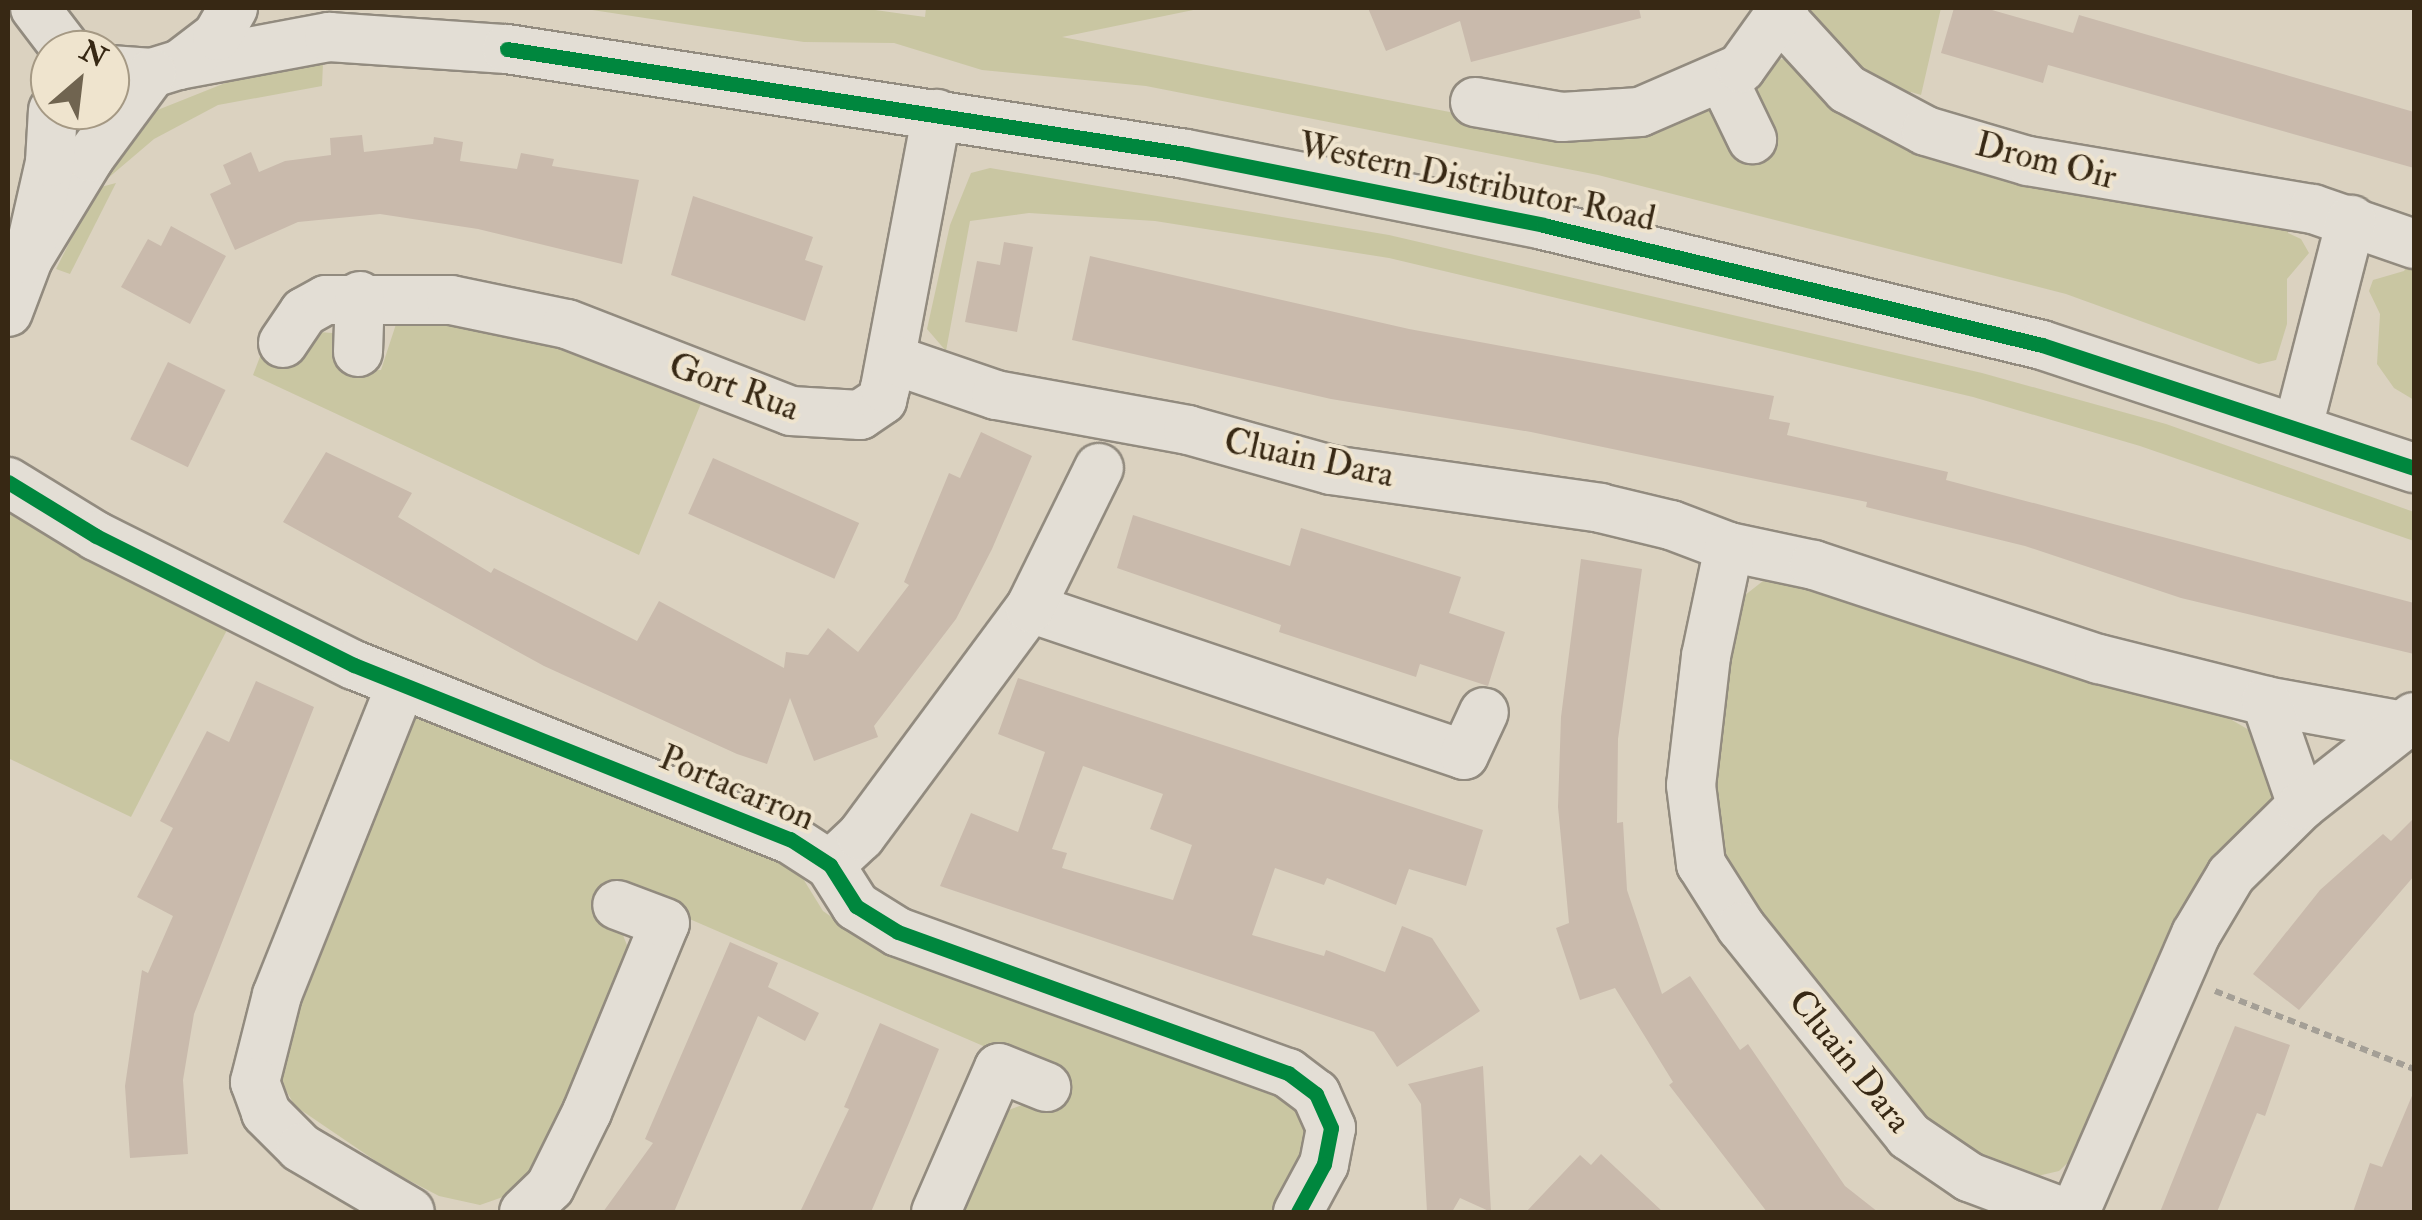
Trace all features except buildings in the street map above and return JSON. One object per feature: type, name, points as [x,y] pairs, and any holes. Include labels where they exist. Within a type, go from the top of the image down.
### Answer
[{"type":"street","points":[[28,259],[147,69],[218,36],[234,8]]},
{"type":"street","name":"Western Distributor Road","points":[[359,8],[506,49]]},
{"type":"street","name":"Drom Oir","points":[[1475,102],[1562,117],[1619,116],[1740,68],[1782,12],[1847,88],[1926,130],[2028,161],[2351,220],[2414,244]]},
{"type":"street","name":"Western Distributor Road","points":[[147,69],[329,37],[506,49],[937,114],[1334,181],[1561,229],[2042,345],[2414,468]]},
{"type":"street","points":[[1722,78],[1752,140]]},
{"type":"street","name":"Gort Rua","points":[[283,343],[314,304],[360,296],[451,300],[540,316],[752,399],[831,417],[874,409],[891,359],[937,114]]},
{"type":"street","points":[[8,312],[28,259],[50,162],[52,130]]},
{"type":"street","points":[[2298,427],[2351,220]]},
{"type":"street","points":[[358,352],[360,296]]},
{"type":"street","name":"Cluain Dara","points":[[891,359],[996,394],[1188,430],[1332,470],[1600,508],[1729,547],[1814,564],[2080,653],[2266,701],[2409,721]]},
{"type":"street","name":"Portacarron","points":[[830,865],[861,836],[1030,608],[1100,468]]},
{"type":"street","name":"Portacarron","points":[[8,482],[251,617],[401,685],[790,839],[830,865],[856,906],[898,932],[1298,1079],[1316,1094],[1331,1128],[1324,1164],[1298,1212]]},
{"type":"street","name":"Cluain Dara","points":[[1729,547],[1706,656],[1691,785],[1702,864],[1741,928],[1908,1136],[1968,1177],[2062,1212]]},
{"type":"street","points":[[1030,608],[1464,754],[1484,712]]},
{"type":"street","points":[[401,685],[277,995],[255,1082],[266,1113],[301,1148],[410,1212]]},
{"type":"street","points":[[2266,701],[2302,805]]},
{"type":"street","name":"Cluain Dara","points":[[2075,1212],[2179,978],[2231,875],[2302,805],[2409,721]]},
{"type":"street","points":[[524,1212],[550,1187],[588,1112],[665,923],[617,905]]},
{"type":"street","points":[[936,1212],[999,1068],[1046,1088]]},
{"type":"path","points":[[2179,978],[2414,1069]]},
{"type":"shaded area","points":[[579,8],[861,8],[925,17],[926,8],[1203,8],[1062,37],[1599,141],[1751,90],[1769,60],[1788,59],[1842,107],[2289,220],[2288,233],[2301,239],[2309,253],[2287,279],[2287,324],[2276,360],[2259,364],[2066,294],[1598,175],[1146,86],[982,70],[894,43],[804,42]]},
{"type":"shaded area","points":[[1807,8],[1941,8],[1921,95],[1911,92],[1905,102],[1873,87],[1809,19]]},
{"type":"shaded area","points":[[323,63],[322,86],[218,105],[154,139],[107,179],[103,176],[150,113],[263,68]]},
{"type":"shaded area","points":[[990,168],[1389,235],[1982,373],[2166,424],[2414,512],[2414,541],[2140,446],[1973,397],[1389,258],[1155,221],[1029,213],[970,221],[946,351],[927,329],[950,225],[971,173]]},
{"type":"shaded area","points":[[116,183],[70,274],[56,269],[97,188]]},
{"type":"shaded area","points":[[2411,260],[2414,400],[2394,388],[2377,364],[2380,314],[2369,291],[2373,280],[2404,271]]},
{"type":"shaded area","points":[[398,318],[502,326],[704,396],[639,555],[253,375],[261,354],[290,364],[307,331],[345,334],[347,369],[381,370]]},
{"type":"shaded area","points":[[8,502],[229,626],[131,817],[8,758]]},
{"type":"shaded area","points":[[1763,581],[1840,595],[2039,665],[2220,713],[2249,730],[2266,759],[2273,797],[2264,822],[2076,1155],[2059,1171],[2020,1180],[1931,1137],[1722,865],[1712,773],[1725,666],[1740,599]]},
{"type":"shaded area","points":[[413,713],[794,864],[823,911],[870,944],[1282,1093],[1305,1117],[1312,1140],[1276,1212],[953,1212],[998,1114],[1025,1104],[1045,1108],[1064,1081],[611,885],[598,919],[623,935],[630,953],[556,1147],[517,1192],[480,1205],[439,1196],[389,1170],[295,1106],[276,1073],[276,1052]]},
{"type":"cycle path","points":[[507,49],[1186,154],[1543,225],[2042,345],[2414,468]]},
{"type":"cycle path","points":[[8,482],[96,536],[354,665],[790,839],[830,865],[856,906],[898,932],[1288,1073],[1316,1094],[1331,1128],[1324,1164],[1298,1212]]}]
